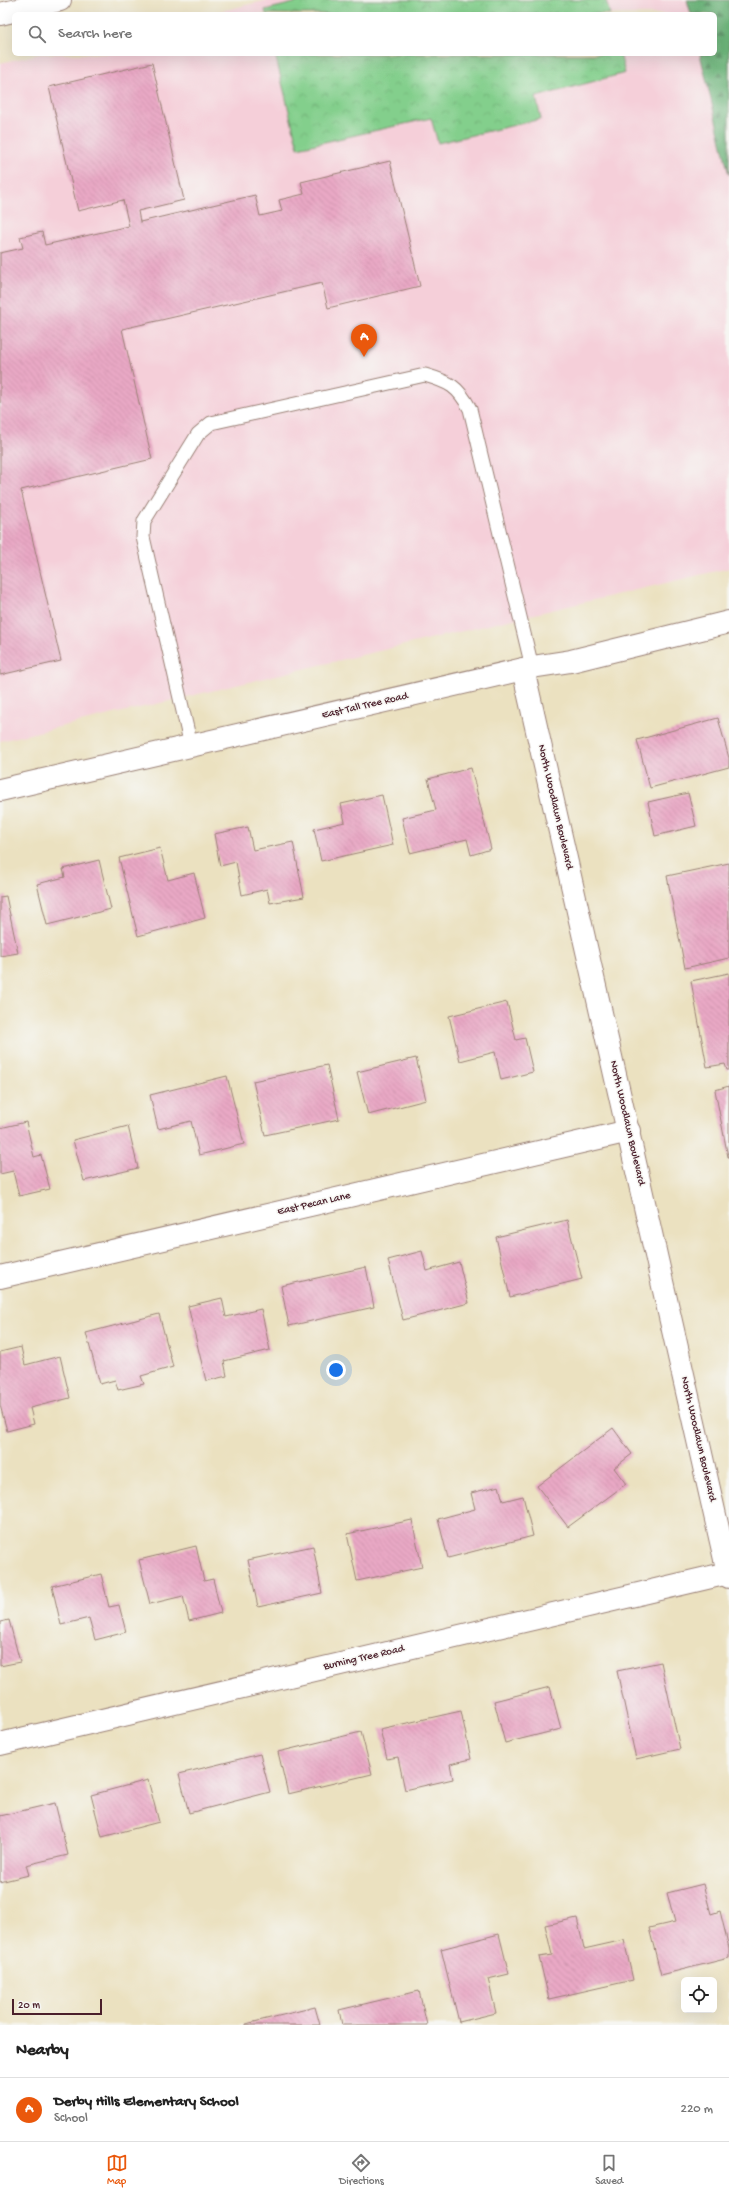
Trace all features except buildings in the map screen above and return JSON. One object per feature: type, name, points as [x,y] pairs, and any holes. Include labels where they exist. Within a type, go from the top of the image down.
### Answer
[{"type":"street","points":[[0,14],[60,0]]},
{"type":"street","name":"East Tall Tree Road","points":[[0,790],[527,668],[572,661],[729,622]]},
{"type":"street","name":"North Woodlawn Boulevard","points":[[527,668],[628,1131],[729,1575]]},
{"type":"street","name":"East Pecan Lane","points":[[0,1277],[628,1131]]},
{"type":"street","name":"Burning Tree Road","points":[[0,1744],[729,1575]]},
{"type":"lane","points":[[191,746],[143,537],[144,521],[198,434],[211,423],[425,375],[446,381],[461,392],[470,409],[527,668]]},
{"type":"shaded area","points":[[268,0],[696,0],[699,12],[217,12]]},
{"type":"shaded area","points":[[31,56],[709,56],[729,145],[729,568],[0,741],[0,63]]},
{"type":"green space","points":[[306,0],[606,0],[609,12],[266,12],[265,10]]},
{"type":"green space","points":[[687,0],[729,0],[729,175],[700,56],[717,56],[717,12],[690,12]]},
{"type":"green space","points":[[275,56],[621,56],[625,73],[536,97],[541,119],[438,143],[431,118],[298,148]]},
{"type":"place","name":"Derby Hills Elementary School","points":[[364,357]]}]
